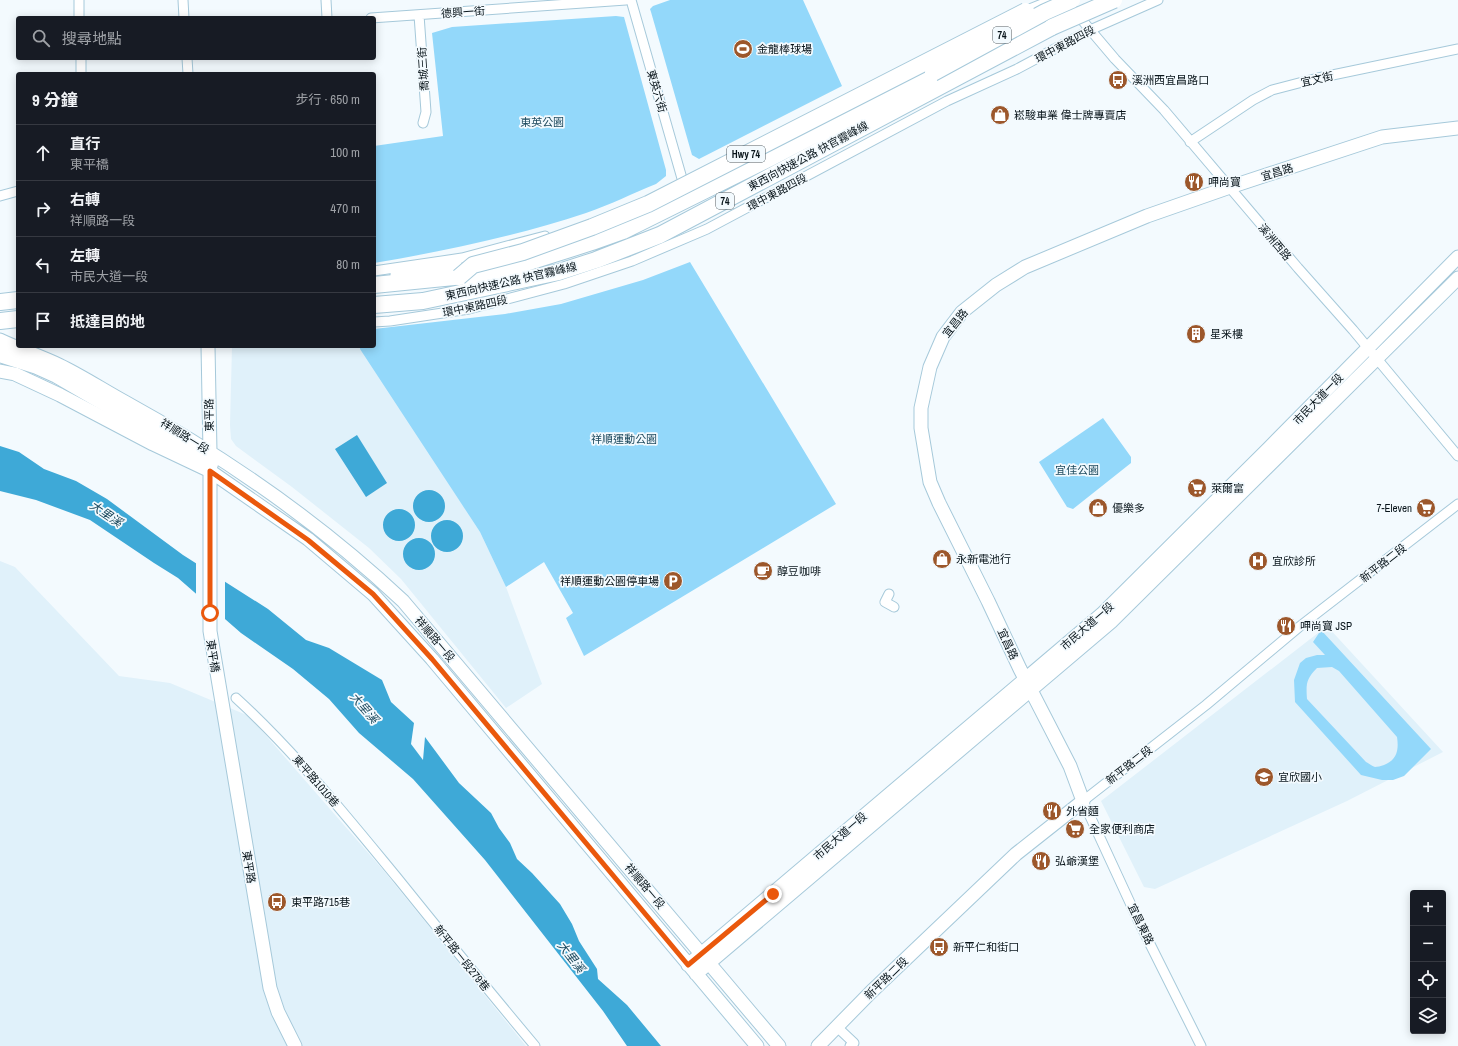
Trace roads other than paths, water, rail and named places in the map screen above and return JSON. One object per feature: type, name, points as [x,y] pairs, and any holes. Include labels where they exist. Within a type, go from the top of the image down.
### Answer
[{"type":"highway","name":"東西向快速公路 快官霧峰線","points":[[376,285],[459,277],[526,263],[623,231],[770,158],[933,73],[1045,12],[1072,0]]},
{"type":"highway","name":"東西向快速公路 快官霧峰線","points":[[376,305],[423,301],[559,272],[596,260],[660,235],[1052,27],[1114,0]]},
{"type":"highway","name":"Hwy 74","points":[[459,277],[472,265],[523,252],[592,227],[648,204],[1026,11]]},
{"type":"highway","points":[[0,321],[16,319]]},
{"type":"highway","points":[[0,354],[37,366],[57,375],[210,462]]},
{"type":"street","points":[[79,0],[79,16]]},
{"type":"street","points":[[183,0],[184,16]]},
{"type":"street","points":[[326,0],[327,16]]},
{"type":"street","name":"德興一街","points":[[376,18],[626,0]]},
{"type":"street","name":"東英六街","points":[[631,0],[683,182]]},
{"type":"street","points":[[376,270],[462,258],[554,234],[617,210],[683,182],[900,66],[994,19],[1026,11],[1052,0]]},
{"type":"street","name":"溪洲西路","points":[[1065,0],[1115,59],[1164,110],[1458,456]]},
{"type":"street","name":"環中東路四段","points":[[376,322],[470,309],[564,284],[632,261],[707,229],[947,101],[1017,69],[1090,30],[1158,0]]},
{"type":"street","points":[[376,278],[421,272],[592,236],[622,225],[690,194],[995,34],[1026,11]]},
{"type":"street","name":"喬城三街","points":[[419,15],[426,112],[423,123]]},
{"type":"street","name":"宜文街","points":[[1190,142],[1253,100],[1272,90],[1318,78],[1458,49]]},
{"type":"street","points":[[81,60],[81,72]]},
{"type":"street","points":[[187,60],[188,72]]},
{"type":"street","name":"宜昌路","points":[[1083,801],[1070,766],[1028,685],[988,601],[938,503],[930,482],[921,428],[921,408],[930,367],[943,337],[962,312],[996,284],[1024,267],[1147,216],[1382,137],[1458,128]]},
{"type":"street","points":[[0,196],[16,192]]},
{"type":"street","name":"市民大道一段","points":[[1028,685],[1269,448],[1458,257]]},
{"type":"street","name":"市民大道一段","points":[[692,969],[1028,685],[1112,621],[1458,278]]},
{"type":"street","name":"祥順路一段","points":[[0,340],[16,347]]},
{"type":"street","name":"祥順路一段","points":[[18,348],[69,370],[166,424],[210,462],[373,594],[442,671],[757,1046]]},
{"type":"street","name":"東平路","points":[[208,348],[210,484]]},
{"type":"street","name":"祥順路一段","points":[[0,371],[14,374],[60,395],[153,444],[210,462],[314,525],[367,567],[403,601],[779,1046]]},
{"type":"street","name":"東平橋","points":[[210,484],[210,631],[217,683]]},
{"type":"street","name":"新平路二段","points":[[818,1046],[871,992],[1016,854],[1206,705],[1299,627],[1458,504]]},
{"type":"street","points":[[889,594],[885,602],[894,607]]},
{"type":"street","name":"東平路","points":[[217,683],[270,988],[278,1012],[295,1046]]},
{"type":"street","name":"東平路1010巷","points":[[236,698],[296,758],[390,869]]},
{"type":"street","name":"宜昌東路","points":[[1083,801],[1138,920],[1201,1046]]},
{"type":"street","name":"新平路一段279巷","points":[[390,869],[534,1046]]},
{"type":"street","points":[[837,1027],[854,1043],[850,1046]]},
{"type":"water","points":[[357,435],[387,483],[366,497],[335,449]]},
{"type":"water","name":"大里溪","points":[[0,446],[19,452],[44,469],[76,481],[107,499],[183,555],[268,609],[306,640],[329,648],[382,680],[391,702],[414,723],[411,744],[423,760],[425,737],[459,783],[491,813],[499,828],[510,843],[517,859],[560,904],[572,924],[579,941],[597,969],[598,979],[627,1005],[661,1046],[627,1046],[603,1011],[485,860],[413,779],[359,733],[329,699],[293,669],[241,633],[178,578],[90,520],[36,500],[0,491]]},
{"type":"water","points":[[429,490],[440,495],[445,506],[440,517],[429,522],[418,517],[413,506],[418,495]]},
{"type":"water","points":[[399,509],[408,512],[412,516],[415,525],[412,534],[408,538],[399,541],[390,538],[386,534],[383,525],[386,516],[390,512]]},
{"type":"water","points":[[447,520],[456,523],[460,527],[463,536],[460,545],[456,549],[447,552],[438,549],[434,545],[431,536],[434,527],[438,523]]},
{"type":"water","points":[[419,538],[430,543],[435,554],[430,565],[419,570],[408,565],[403,554],[408,543]]},
{"type":"place","name":"金龍棒球場","points":[[743,49]]},
{"type":"place","name":"溪洲西宜昌路口","points":[[1118,80]]},
{"type":"place","name":"崧駿車業 偉士牌專賣店","points":[[1000,115]]},
{"type":"place","name":"呷尚寶","points":[[1194,182]]},
{"type":"place","name":"星釆樓","points":[[1196,334]]},
{"type":"place","name":"萊爾富","points":[[1197,488]]},
{"type":"place","name":"優樂多","points":[[1098,508]]},
{"type":"place","name":"7-Eleven","points":[[1426,508]]},
{"type":"place","name":"永新電池行","points":[[942,559]]},
{"type":"place","name":"宜欣診所","points":[[1258,561]]},
{"type":"place","name":"醇豆咖啡","points":[[763,571]]},
{"type":"place","name":"祥順運動公園停車場","points":[[673,581]]},
{"type":"place","name":"呷尚寶 JSP","points":[[1286,626]]},
{"type":"place","name":"宜欣國小","points":[[1264,777]]},
{"type":"place","name":"外省麵","points":[[1052,811]]},
{"type":"place","name":"全家便利商店","points":[[1075,829]]},
{"type":"place","name":"弘爺漢堡","points":[[1041,861]]},
{"type":"place","name":"東平路715巷","points":[[277,902]]},
{"type":"place","name":"新平仁和街口","points":[[939,947]]},
{"type":"park label","name":"東英公園","points":[[542,122]]},
{"type":"park label","name":"祥順運動公園","points":[[624,439]]},
{"type":"park label","name":"宜佳公園","points":[[1077,470]]}]
